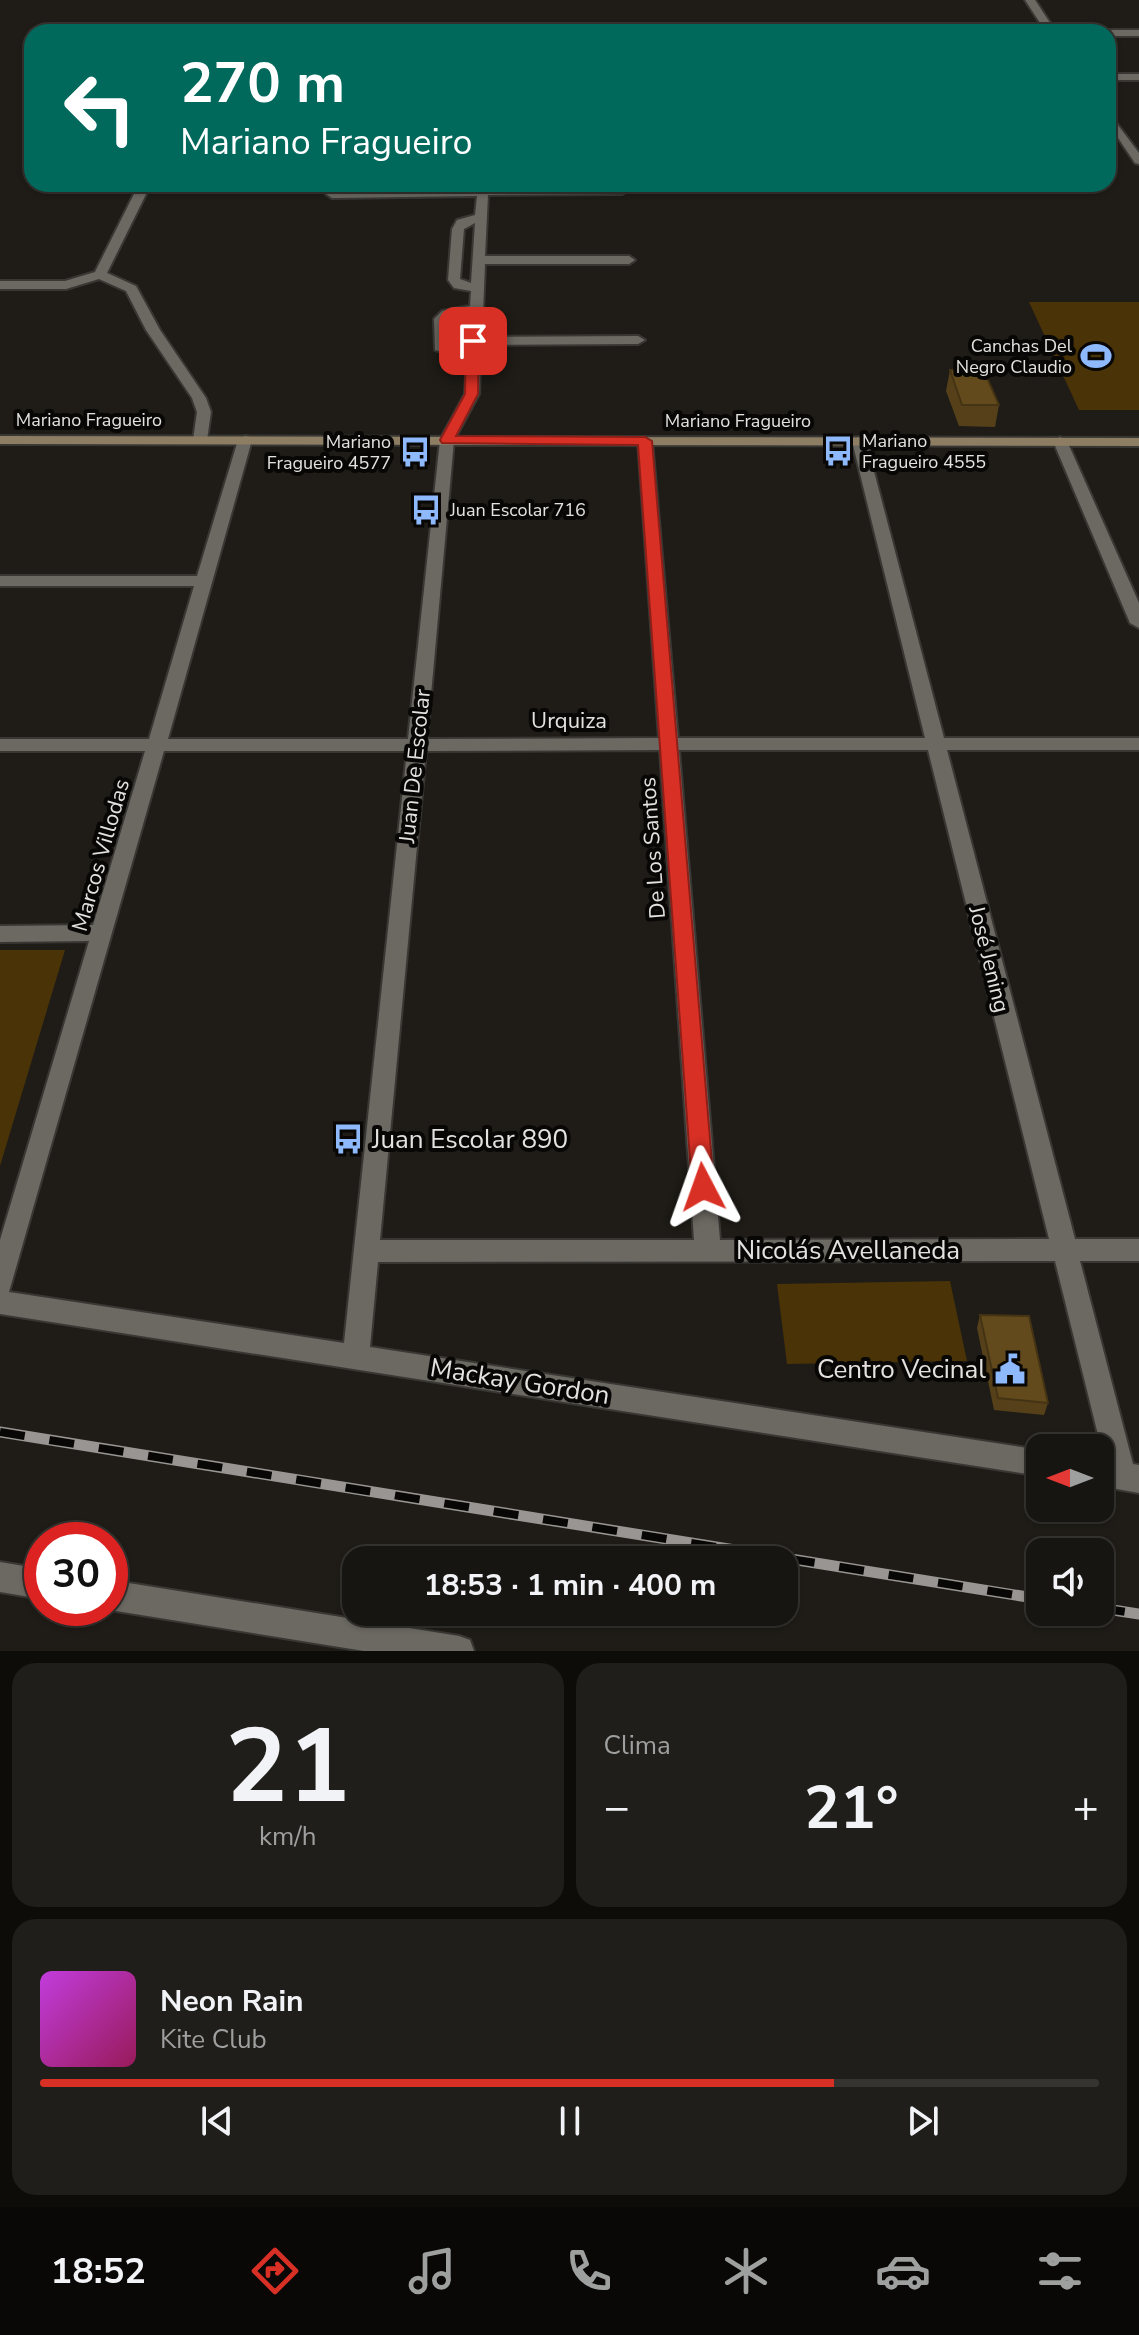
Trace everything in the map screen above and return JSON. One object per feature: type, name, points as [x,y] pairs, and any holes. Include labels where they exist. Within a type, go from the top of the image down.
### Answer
[{"type":"main road","name":"Mariano Fragueiro","points":[[0,440],[1139,442]]},
{"type":"street","points":[[1030,0],[1046,24]]},
{"type":"street","points":[[1116,33],[1139,33]]},
{"type":"street","points":[[1116,77],[1139,77]]},
{"type":"street","points":[[1116,122],[1139,161]]},
{"type":"street","points":[[100,275],[141,192]]},
{"type":"street","points":[[332,194],[392,192]]},
{"type":"street","name":"Juan De Escolar","points":[[356,1355],[447,440],[472,394],[474,309],[483,192]]},
{"type":"street","points":[[476,288],[459,285],[454,280],[458,229],[461,223],[480,217]]},
{"type":"street","points":[[477,260],[629,260]]},
{"type":"street","points":[[0,285],[66,285],[100,275],[131,289],[153,330],[199,398],[204,412],[200,440]]},
{"type":"street","points":[[474,309],[441,319],[440,341],[440,347],[447,351],[474,357]]},
{"type":"street","points":[[473,341],[638,340]]},
{"type":"street","name":"Marcos Villodas","points":[[0,1284],[245,440]]},
{"type":"street","name":"De Los Santos","points":[[645,441],[708,1250]]},
{"type":"street","name":"José Jening","points":[[859,441],[1120,1475]]},
{"type":"street","points":[[1060,441],[1139,623]]},
{"type":"street","points":[[0,581],[203,581]]},
{"type":"street","name":"Urquiza","points":[[0,745],[1139,744]]},
{"type":"street","points":[[0,934],[102,933]]},
{"type":"street","name":"Nicolás Avellaneda","points":[[365,1251],[1139,1250]]},
{"type":"street","name":"Mackay Gordon","points":[[0,1302],[1026,1461]]},
{"type":"street","points":[[0,1577],[24,1581]]},
{"type":"street","points":[[128,1598],[450,1650]]},
{"type":"shaded area","name":"Canchas Del Negro Claudio","points":[[1029,302],[1139,302],[1139,410],[1079,410]]},
{"type":"shaded area","points":[[0,950],[65,950],[0,1166]]},
{"type":"shaded area","points":[[950,1281],[967,1361],[787,1364],[777,1284]]},
{"type":"building","points":[[983,369],[999,405],[962,405],[950,370]]},
{"type":"building","name":"Centro Vecinal","points":[[980,1315],[1029,1316],[1048,1403],[998,1398]]},
{"type":"railway","points":[[0,1432],[1026,1597]]},
{"type":"railway","points":[[1114,1610],[1139,1614]]},
{"type":"place","name":"Canchas Del Negro Claudio","points":[[1096,356]]},
{"type":"place","name":"Mariano Fragueiro 4555","points":[[838,451]]},
{"type":"place","name":"Mariano Fragueiro 4577","points":[[415,452]]},
{"type":"place","name":"Juan Escolar 716","points":[[426,510]]},
{"type":"place","name":"Juan Escolar 890","points":[[348,1139]]},
{"type":"place","name":"Centro Vecinal","points":[[1010,1369]]},
{"type":"route","points":[[473,341],[472,394],[447,440],[645,441],[703,1187]]}]
